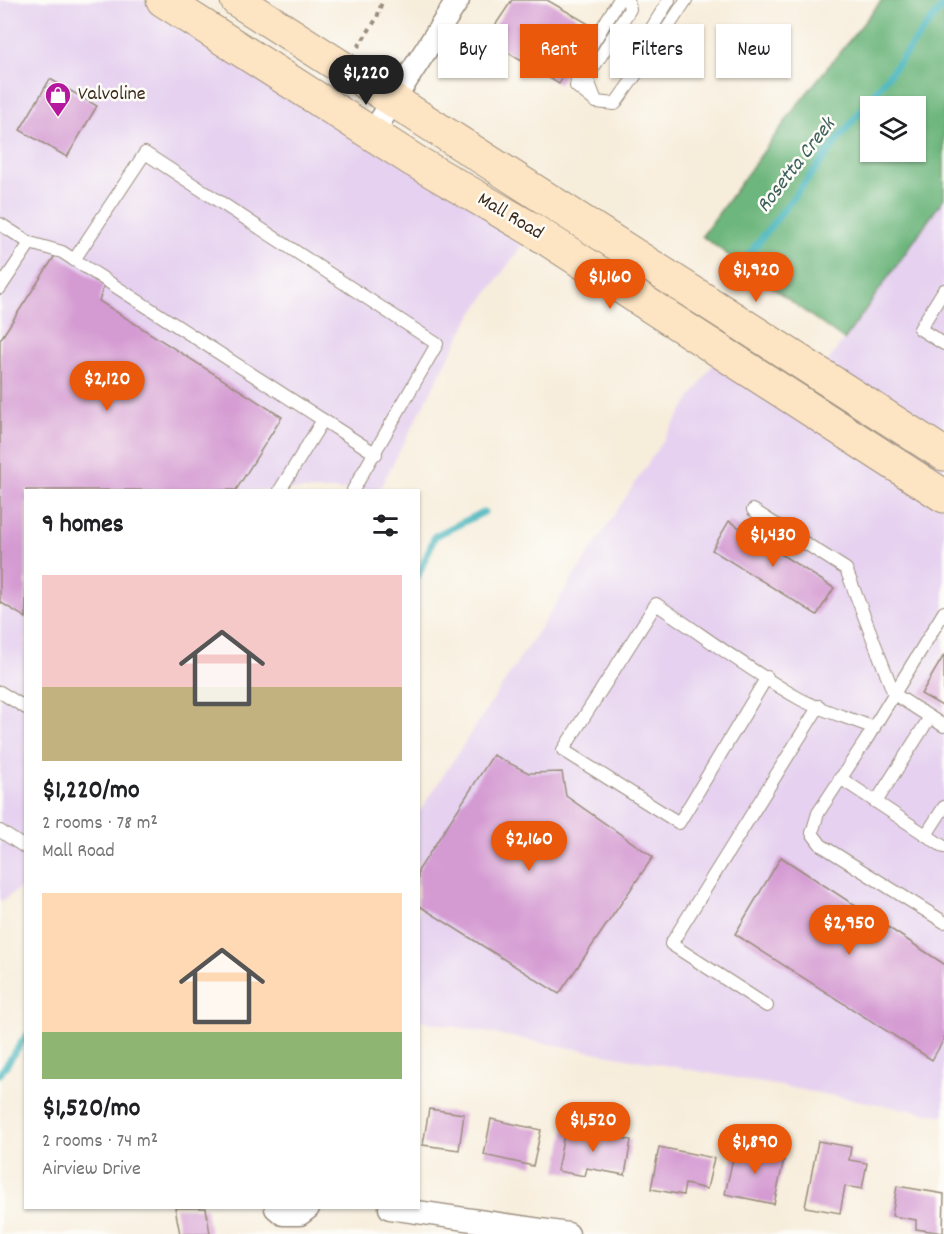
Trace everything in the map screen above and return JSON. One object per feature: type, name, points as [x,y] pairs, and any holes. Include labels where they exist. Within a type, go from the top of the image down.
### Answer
[{"type":"main road","name":"Mall Road","points":[[163,0],[373,132],[413,160],[533,230],[944,496]]},
{"type":"main road","name":"Mall Road","points":[[237,0],[944,454]]},
{"type":"street","points":[[373,132],[458,0]]},
{"type":"street","points":[[277,1209],[283,1214],[300,1214],[307,1209]]},
{"type":"street","points":[[397,1209],[568,1234]]},
{"type":"lane","points":[[619,0],[579,66],[576,86],[596,102],[615,104],[633,78]]},
{"type":"lane","points":[[596,102],[587,78],[630,9],[628,0]]},
{"type":"lane","points":[[654,24],[669,0]]},
{"type":"lane","points":[[670,24],[686,0]]},
{"type":"lane","points":[[74,260],[145,153],[437,344],[376,454],[354,489]]},
{"type":"lane","points":[[0,224],[30,243],[62,252],[376,454]]},
{"type":"lane","points":[[0,288],[30,243]]},
{"type":"lane","points":[[944,290],[920,329],[944,344]]},
{"type":"lane","points":[[281,489],[323,420]]},
{"type":"lane","points":[[753,510],[846,569],[894,694],[944,726]]},
{"type":"lane","points":[[767,677],[679,823],[563,750],[656,604],[801,699],[874,728]]},
{"type":"lane","points":[[944,613],[874,728],[818,813],[812,833],[821,845],[944,922]]},
{"type":"lane","points":[[0,692],[24,707]]},
{"type":"lane","points":[[767,1006],[671,944],[819,706]]},
{"type":"lane","points":[[876,802],[930,717]]},
{"type":"lane","points":[[840,778],[944,847]]},
{"type":"lane","points":[[926,835],[944,807]]},
{"type":"lane","points":[[0,831],[24,847]]},
{"type":"path","points":[[352,55],[378,18],[382,1]]},
{"type":"shaded area","points":[[0,0],[163,0],[533,230],[469,319],[380,489],[24,489],[24,886],[0,902]]},
{"type":"shaded area","points":[[944,198],[944,1116],[420,1020],[420,811],[740,323],[820,373]]},
{"type":"green space","points":[[882,0],[944,0],[944,198],[844,340],[702,236],[798,104]]},
{"type":"building","points":[[512,0],[547,0],[589,24],[520,24],[520,60],[508,53],[508,24],[496,24]]},
{"type":"building","points":[[549,78],[563,78],[559,84]]},
{"type":"building","name":"Valvoline","points":[[50,79],[97,106],[67,157],[20,130]]},
{"type":"building","points":[[56,254],[104,285],[99,301],[282,417],[237,489],[24,489],[24,617],[0,602],[0,340]]},
{"type":"building","points":[[729,521],[834,588],[817,615],[712,550]]},
{"type":"building","points":[[944,655],[944,707],[921,694]]},
{"type":"building","points":[[493,755],[529,773],[562,772],[566,796],[653,857],[559,994],[420,906],[420,868]]},
{"type":"building","points":[[781,857],[944,964],[944,1039],[932,1060],[735,934]]},
{"type":"building","points":[[429,1109],[464,1114],[459,1150],[423,1145]]},
{"type":"building","points":[[491,1119],[541,1130],[533,1166],[484,1155]]},
{"type":"building","points":[[565,1129],[631,1140],[625,1175],[587,1168],[585,1176],[557,1171]]},
{"type":"building","points":[[818,1141],[851,1147],[849,1160],[867,1163],[862,1189],[845,1186],[840,1213],[805,1207]]},
{"type":"building","points":[[736,1145],[785,1155],[774,1204],[725,1194]]},
{"type":"building","points":[[659,1147],[714,1158],[707,1189],[685,1184],[683,1195],[651,1189]]},
{"type":"building","points":[[897,1186],[944,1194],[943,1233],[916,1229],[916,1220],[892,1216]]},
{"type":"building","points":[[175,1209],[206,1209],[210,1234],[180,1234]]},
{"type":"waterway","name":"Rosetta Creek","points":[[743,262],[944,4]]},
{"type":"waterway","name":"Rosetta Creek","points":[[420,571],[435,536],[484,512]]},
{"type":"waterway","name":"Rosetta Creek","points":[[0,1074],[24,1039]]},
{"type":"place","name":"Valvoline","points":[[58,118]]}]
